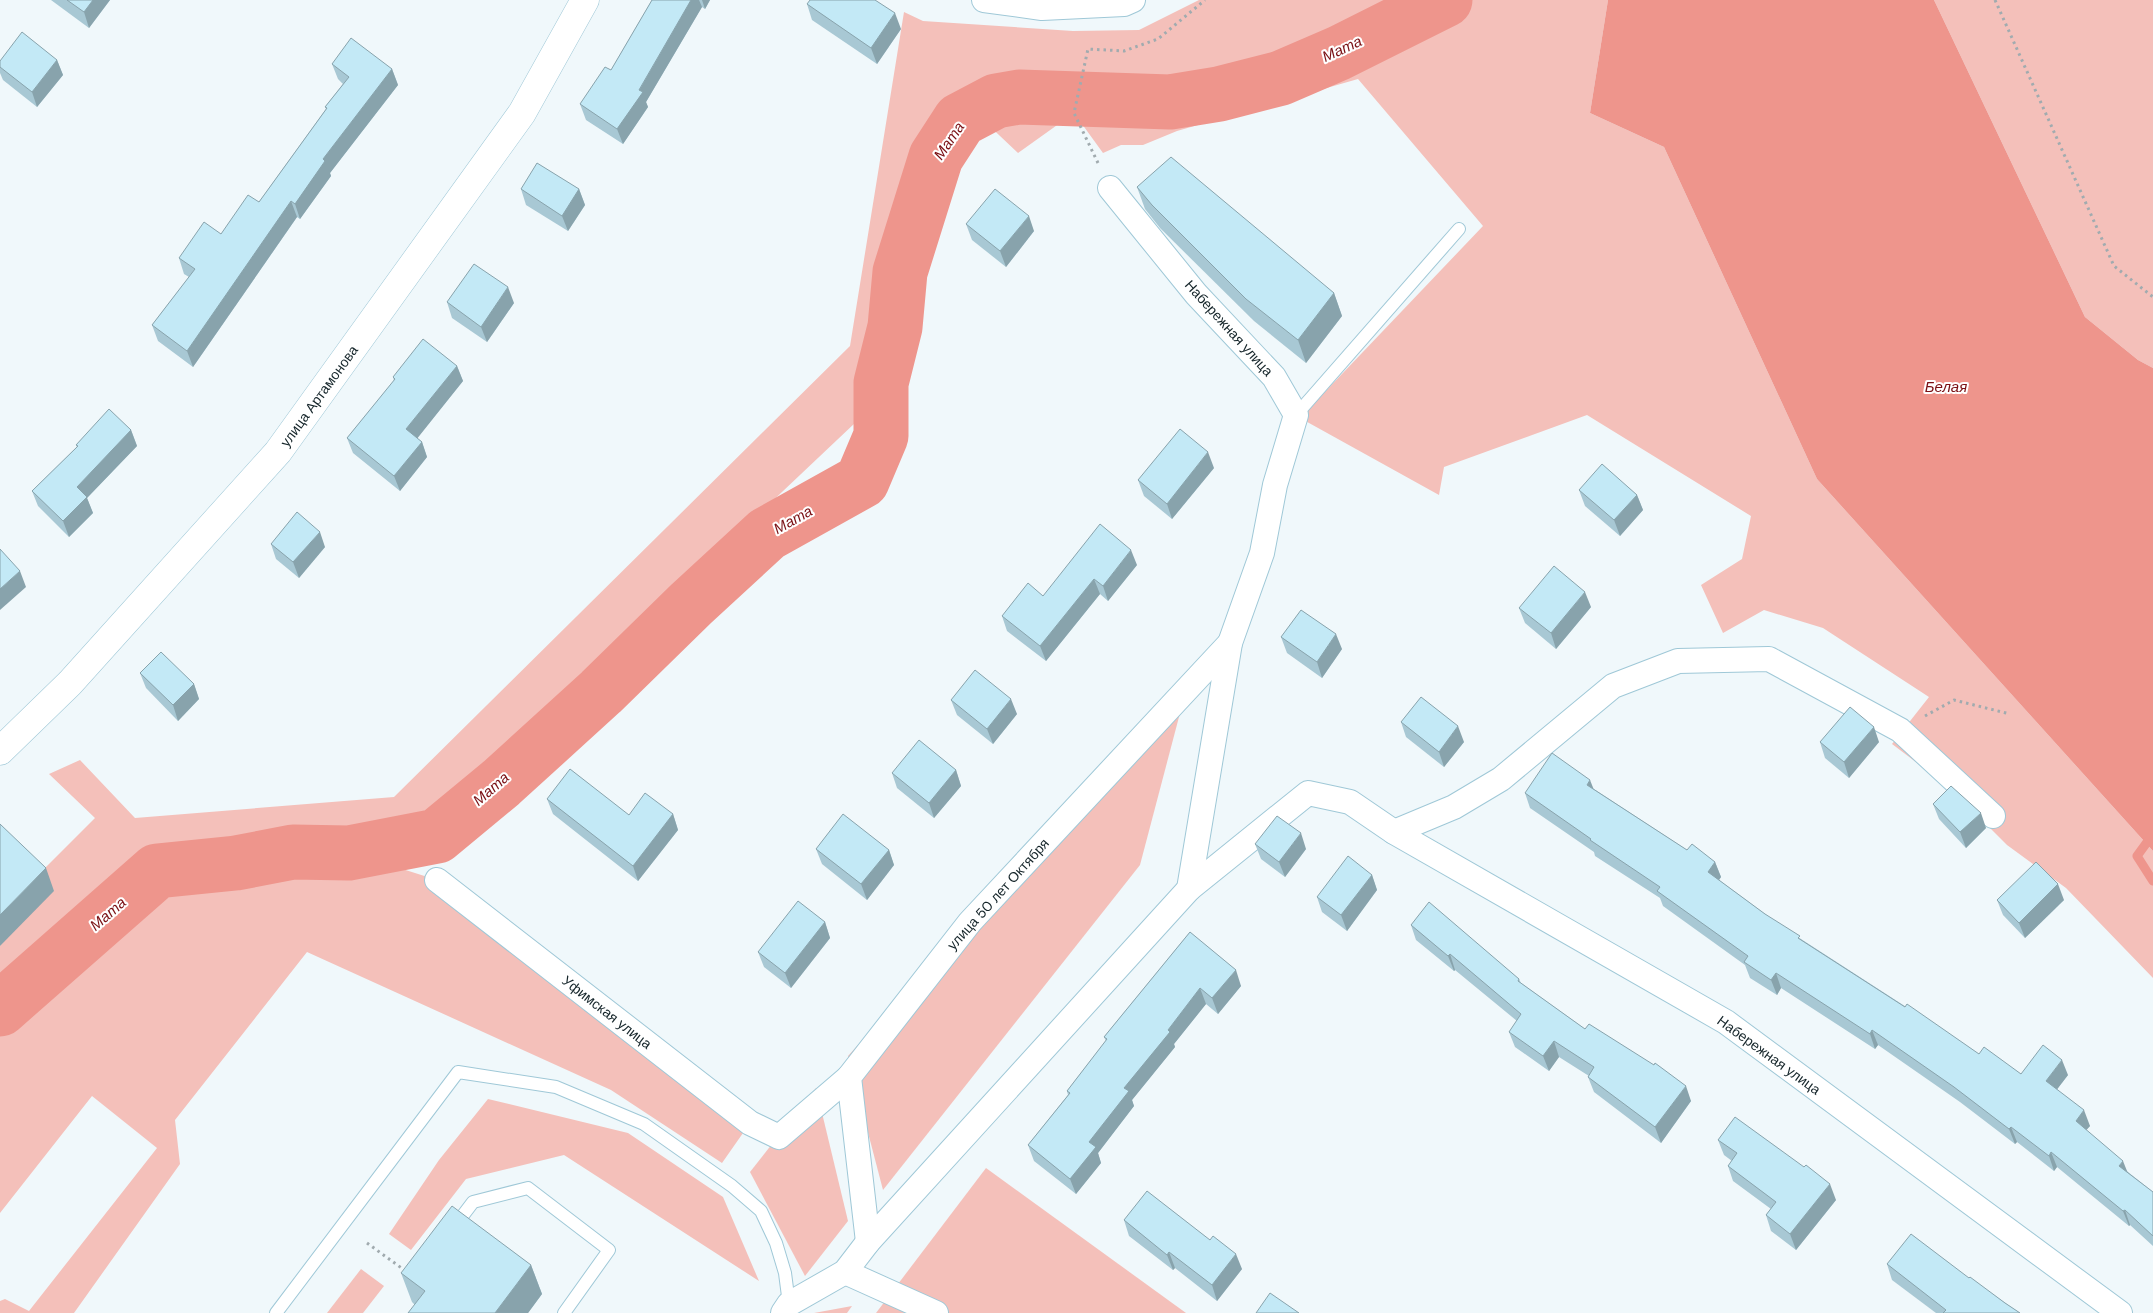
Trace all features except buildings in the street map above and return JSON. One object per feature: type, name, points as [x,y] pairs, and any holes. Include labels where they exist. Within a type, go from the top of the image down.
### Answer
[{"type":"street","name":"улица Артамонова","points":[[0,751],[70,683],[278,452],[522,113],[585,0]]},
{"type":"street","points":[[984,0],[1042,8],[1124,4],[1133,0]]},
{"type":"street","name":"Набережная улица","points":[[1110,188],[1196,294],[1274,377],[1296,414]]},
{"type":"street","name":"улица 50 лет Октября","points":[[1189,889],[1230,643],[1262,553],[1275,485],[1296,414]]},
{"type":"street","name":"улица 50 лет Октября","points":[[779,1137],[849,1077],[970,922],[1230,643]]},
{"type":"street","points":[[1394,832],[1454,807],[1501,780],[1613,686],[1678,661],[1769,659],[1900,730],[1993,816]]},
{"type":"street","name":"Набережная улица","points":[[1189,889],[1308,793],[1350,802],[1394,832],[1726,1022],[2120,1313]]},
{"type":"street","name":"Уфимская улица","points":[[437,880],[750,1123],[779,1137]]},
{"type":"street","points":[[786,1309],[845,1272],[868,1242],[1189,889]]},
{"type":"street","points":[[849,1077],[868,1242]]},
{"type":"street","points":[[845,1272],[936,1313]]},
{"type":"lane","points":[[1296,414],[1459,229]]},
{"type":"lane","points":[[276,1313],[458,1072],[556,1087],[644,1124],[732,1186],[761,1211],[776,1243],[786,1273],[786,1309]]},
{"type":"lane","points":[[446,1237],[473,1202],[528,1188],[609,1250],[564,1313]]},
{"type":"path","points":[[1110,188],[1074,113],[1088,49],[1124,51],[1158,39],[1205,0]]},
{"type":"path","points":[[1995,0],[2025,71],[2114,266],[2153,297]]},
{"type":"path","points":[[1900,730],[1954,700],[2010,714]]},
{"type":"path","points":[[367,1243],[410,1274]]},
{"type":"shaded area","points":[[1199,0],[1608,0],[1590,113],[1664,147],[1817,479],[2153,851],[2153,978],[2066,888],[2007,845],[1949,787],[1892,744],[1929,697],[1823,628],[1764,610],[1723,633],[1701,585],[1742,559],[1751,516],[1587,415],[1444,467],[1439,495],[1300,418],[1483,226],[1358,79],[1177,131],[1143,145],[1121,145],[1103,153],[1074,113],[1018,153],[981,118],[948,154],[892,388],[434,821],[393,866],[437,880],[750,1123],[722,1163],[611,1090],[307,952],[175,1120],[180,1164],[74,1313],[0,1313],[0,1301],[5,1299],[29,1311],[157,1148],[92,1096],[0,1213],[0,946],[37,876],[95,818],[49,774],[80,760],[135,818],[394,797],[850,346],[904,12],[923,21],[1073,31],[1139,30]]},
{"type":"shaded area","points":[[1934,0],[2153,0],[2153,368],[2138,360],[2085,317]]},
{"type":"shaded area","points":[[1189,679],[1140,865],[883,1190],[848,1056]]},
{"type":"shaded area","points":[[816,1088],[848,1221],[805,1276],[750,1172]]},
{"type":"shaded area","points":[[488,1099],[628,1133],[723,1197],[759,1281],[564,1155],[466,1179],[411,1250],[389,1234],[439,1160]]},
{"type":"shaded area","points":[[986,1168],[1186,1313],[876,1313]]},
{"type":"shaded area","points":[[361,1269],[384,1286],[363,1313],[327,1313]]},
{"type":"shaded area","points":[[852,1306],[847,1313],[814,1313]]},
{"type":"water","name":"Белая","points":[[1608,0],[1934,0],[2085,317],[2138,360],[2153,368],[2153,851],[1817,479],[1664,147],[1590,113]]},
{"type":"waterway","name":"Мата","points":[[0,1009],[157,871],[236,863],[293,852],[349,853],[437,836],[501,783],[601,692],[691,604],[767,534],[862,481],[881,436],[881,383],[895,327],[900,272],[936,157],[960,120],[996,101],[1019,97],[1170,102],[1219,94],[1281,78],[1339,53],[1445,0]]},
{"type":"waterway","points":[[2153,834],[2137,856],[2153,881]]}]
